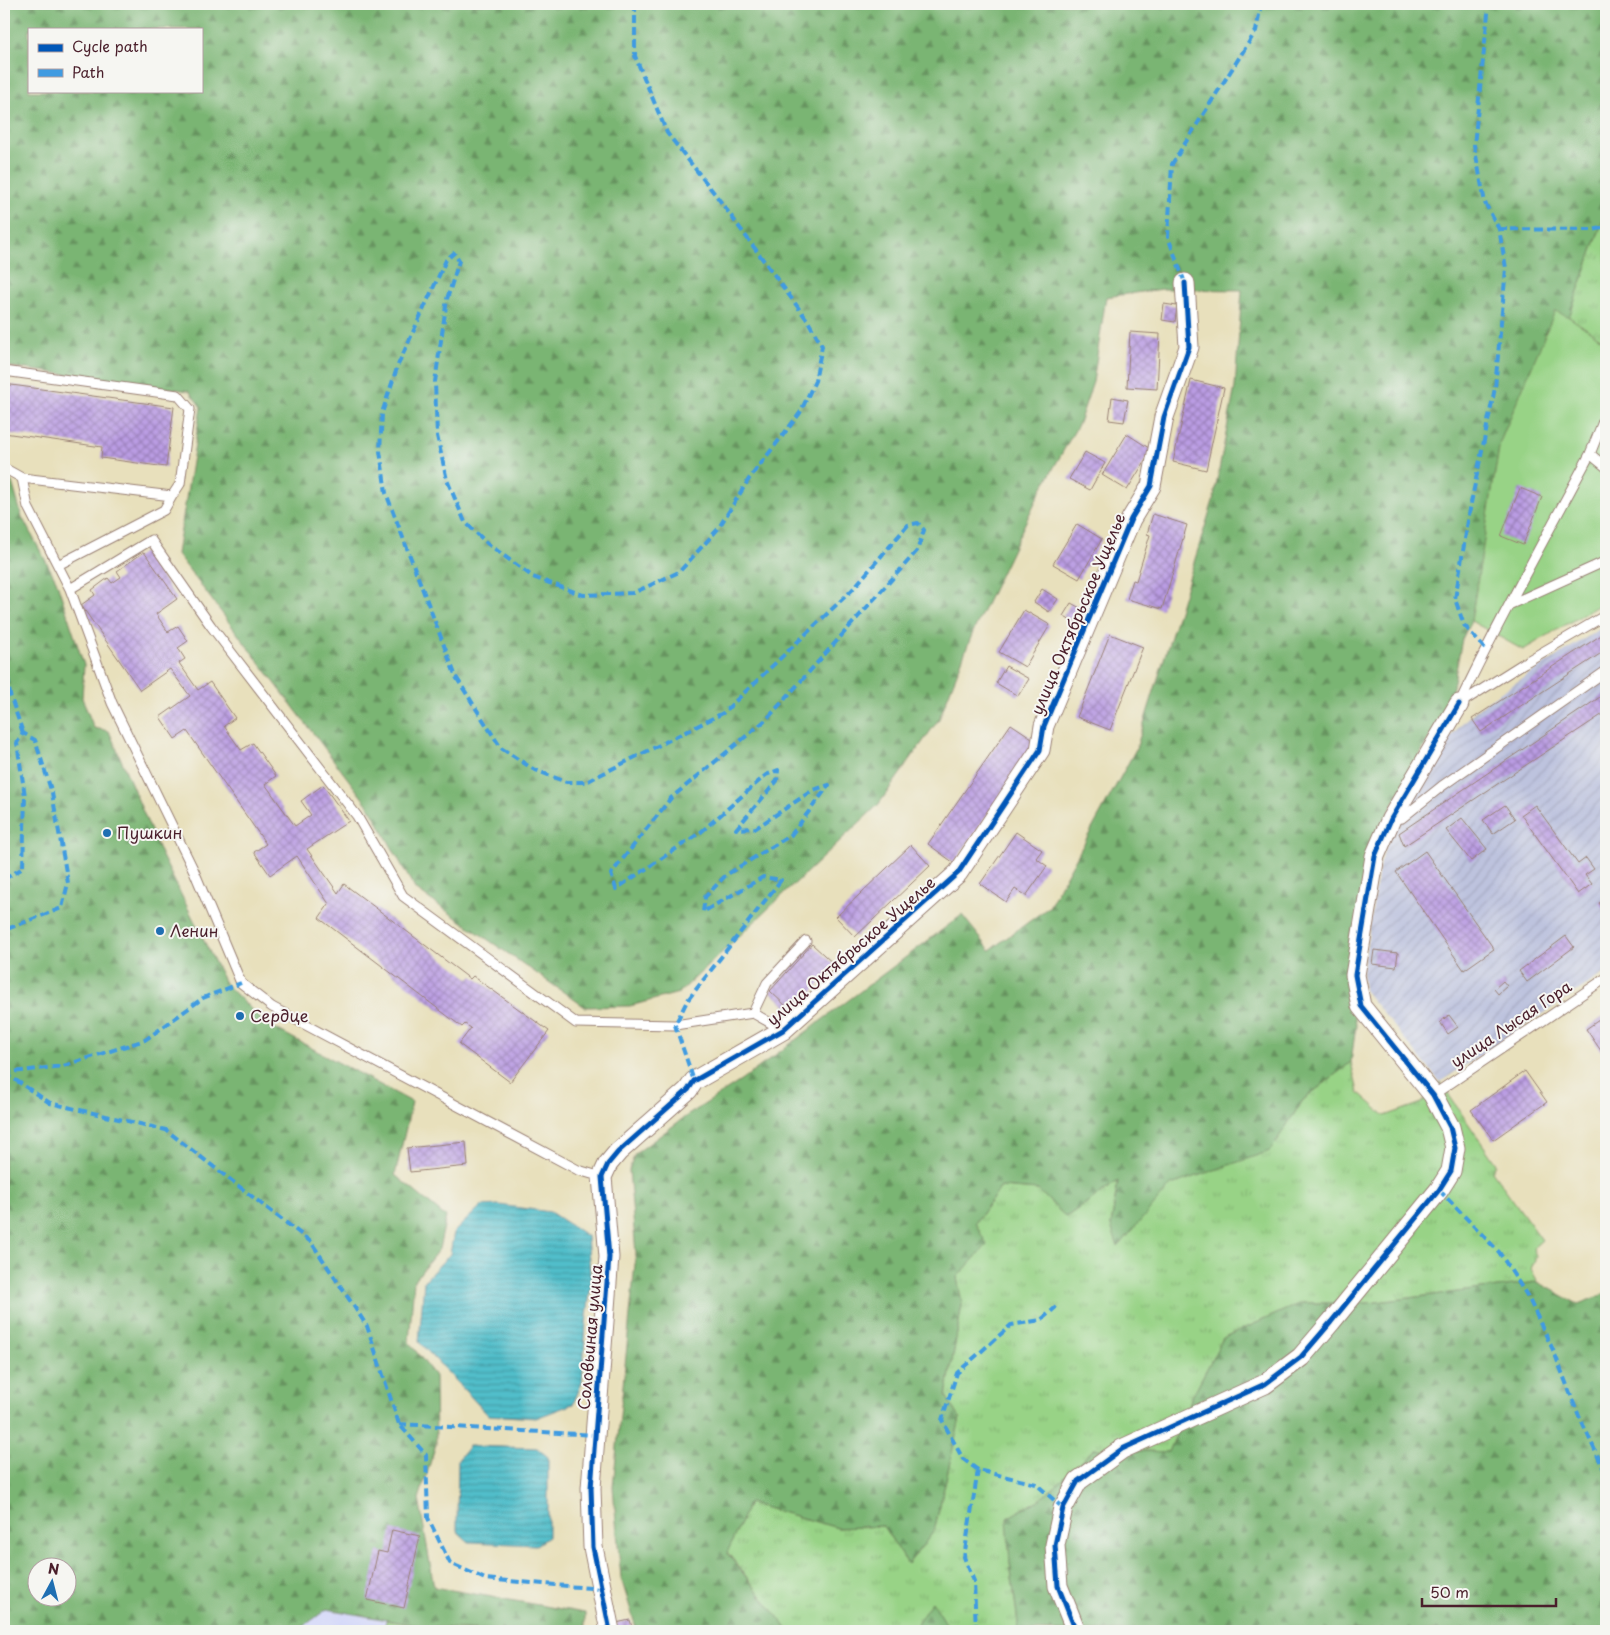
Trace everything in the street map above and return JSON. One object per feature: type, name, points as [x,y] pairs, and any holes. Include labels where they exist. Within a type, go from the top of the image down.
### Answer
[{"type":"street","name":"улица Октябрьское Ущелье","points":[[602,1178],[608,1164],[618,1152],[688,1090],[694,1081],[783,1030],[958,873],[1040,750],[1044,726],[1109,571],[1131,519],[1151,486],[1164,417],[1189,347],[1185,283]]},
{"type":"street","points":[[1076,1631],[1058,1586],[1055,1545],[1063,1508],[1078,1481],[1122,1449],[1265,1384],[1301,1356],[1439,1190],[1451,1170],[1455,1148],[1450,1127],[1433,1095],[1361,1006],[1355,975],[1375,856],[1392,820],[1459,704]]},
{"type":"street","name":"Соловьиная улица","points":[[602,1178],[609,1257],[591,1488],[593,1548],[610,1631]]},
{"type":"lane","points":[[4,371],[178,395],[190,409],[180,484],[164,510],[58,565]]},
{"type":"lane","points":[[1459,704],[1493,633],[1511,604],[1590,454],[1606,414]]},
{"type":"lane","points":[[1590,454],[1606,467]]},
{"type":"lane","points":[[4,468],[22,478],[172,496]]},
{"type":"lane","points":[[22,478],[28,507],[70,590],[112,703],[194,872],[241,982],[272,1007],[578,1170],[602,1178]]},
{"type":"lane","points":[[70,590],[151,540],[211,626],[357,816],[403,896],[576,1023],[675,1025],[753,1013],[783,1030]]},
{"type":"lane","points":[[1511,604],[1606,562]]},
{"type":"lane","points":[[1459,704],[1606,615]]},
{"type":"lane","points":[[1392,820],[1402,818],[1442,786],[1606,671]]},
{"type":"lane","points":[[753,1013],[767,983],[806,941]]},
{"type":"lane","name":"улица Лысая Гора","points":[[1433,1095],[1606,978]]},
{"type":"shaded area","points":[[1606,625],[1606,972],[1440,1082],[1364,990],[1362,975],[1380,862],[1402,808],[1441,749],[1464,721],[1487,701]]},
{"type":"shaded area","points":[[327,1609],[426,1627],[507,1631],[297,1631]]},
{"type":"green space","points":[[4,4],[1606,4],[1606,211],[1569,317],[1555,312],[1500,442],[1471,621],[1462,639],[1451,697],[1368,851],[1349,976],[1356,1025],[1351,1062],[1303,1100],[1270,1151],[1171,1185],[1118,1247],[1111,1226],[1118,1181],[1066,1217],[1038,1190],[1001,1187],[975,1223],[987,1245],[957,1277],[962,1304],[946,1396],[960,1418],[934,1531],[908,1564],[883,1526],[838,1528],[749,1503],[727,1553],[789,1631],[637,1631],[621,1578],[613,1487],[636,1254],[629,1170],[635,1154],[685,1117],[742,1080],[962,915],[990,950],[1049,907],[1136,749],[1213,501],[1235,387],[1242,290],[1163,289],[1106,297],[1093,382],[1079,423],[1040,492],[973,632],[939,719],[878,805],[679,993],[630,1006],[585,1007],[415,889],[370,808],[177,554],[201,407],[189,391],[4,366]]},
{"type":"green space","points":[[1606,211],[1606,342],[1569,317]]},
{"type":"green space","points":[[1555,311],[1569,317],[1606,342],[1606,601],[1523,650],[1471,621],[1500,442]]},
{"type":"green space","points":[[4,478],[12,482],[22,517],[56,580],[84,665],[82,698],[94,728],[109,731],[160,852],[225,983],[265,1023],[412,1102],[395,1175],[446,1217],[439,1249],[414,1281],[409,1342],[435,1376],[436,1444],[419,1499],[434,1587],[585,1613],[585,1631],[508,1631],[426,1627],[327,1609],[297,1631],[4,1631]]},
{"type":"green space","points":[[1351,1062],[1358,1092],[1385,1116],[1422,1103],[1440,1082],[1496,1164],[1492,1171],[1542,1240],[1533,1248],[1536,1257],[1531,1269],[1538,1282],[1369,1303],[1301,1303],[1223,1338],[1193,1395],[1169,1452],[1094,1449],[1042,1498],[1008,1518],[1010,1563],[1019,1631],[951,1631],[932,1602],[914,1629],[880,1626],[863,1631],[789,1631],[727,1552],[749,1503],[838,1528],[883,1526],[908,1564],[934,1531],[960,1418],[946,1396],[962,1304],[957,1277],[986,1245],[975,1223],[1001,1187],[1038,1190],[1066,1217],[1118,1181],[1111,1226],[1119,1246],[1170,1185],[1270,1150],[1303,1100]]},
{"type":"green space","points":[[1538,1282],[1578,1304],[1606,1292],[1606,1631],[1019,1631],[1010,1563],[1007,1518],[1042,1498],[1094,1449],[1169,1452],[1193,1395],[1223,1338],[1301,1303],[1369,1303]]},
{"type":"green space","points":[[932,1601],[951,1631],[863,1631],[880,1626],[914,1629]]},
{"type":"green space","points":[[386,1620],[426,1627],[508,1631],[384,1631]]},
{"type":"water","points":[[499,1205],[550,1212],[587,1236],[591,1284],[582,1383],[573,1404],[536,1418],[488,1415],[419,1342],[424,1281],[450,1254],[454,1232],[481,1206]]},
{"type":"water","points":[[469,1446],[537,1448],[548,1457],[548,1537],[536,1545],[469,1542],[457,1531],[458,1460]]},
{"type":"building","points":[[1164,304],[1177,306],[1175,322],[1162,320]]},
{"type":"building","points":[[1130,332],[1160,334],[1157,389],[1127,387]]},
{"type":"building","points":[[1191,380],[1224,388],[1206,470],[1173,462]]},
{"type":"building","points":[[4,384],[174,407],[166,467],[101,458],[102,447],[4,433]]},
{"type":"building","points":[[1112,397],[1128,400],[1124,422],[1109,420]]},
{"type":"building","points":[[1127,434],[1152,450],[1127,490],[1102,475]]},
{"type":"building","points":[[1085,452],[1105,463],[1090,490],[1069,479]]},
{"type":"building","points":[[1520,488],[1542,497],[1523,545],[1501,536]]},
{"type":"building","points":[[1153,514],[1187,525],[1162,609],[1127,599],[1133,580],[1136,581],[1150,535],[1147,534]]},
{"type":"building","points":[[1077,524],[1102,539],[1079,579],[1053,564]]},
{"type":"building","points":[[144,552],[177,599],[156,614],[168,632],[178,626],[188,641],[178,648],[185,659],[179,663],[198,690],[210,682],[235,718],[224,726],[241,750],[253,743],[276,776],[265,784],[295,826],[311,815],[301,801],[323,785],[349,821],[307,849],[338,893],[344,884],[470,979],[473,976],[549,1031],[510,1082],[459,1044],[471,1028],[465,1024],[462,1027],[319,918],[329,904],[297,856],[270,875],[254,852],[266,844],[187,731],[175,739],[160,717],[190,696],[170,669],[140,690],[81,605],[95,595],[92,590],[108,578],[112,583],[121,577],[117,571]]},
{"type":"building","points":[[1042,589],[1058,599],[1049,612],[1034,602]]},
{"type":"building","points":[[1071,603],[1084,610],[1076,624],[1063,616]]},
{"type":"building","points":[[1024,610],[1050,625],[1025,667],[999,652]]},
{"type":"building","points":[[1606,632],[1606,650],[1481,732],[1472,719]]},
{"type":"building","points":[[1110,634],[1143,647],[1110,730],[1077,717]]},
{"type":"building","points":[[1006,666],[1029,679],[1018,696],[996,683]]},
{"type":"building","points":[[1606,693],[1606,712],[1404,846],[1399,833]]},
{"type":"building","points":[[1011,724],[1038,742],[954,863],[928,844]]},
{"type":"building","points":[[1505,805],[1515,819],[1493,834],[1483,820]]},
{"type":"building","points":[[1535,805],[1578,864],[1586,858],[1594,869],[1585,875],[1592,884],[1578,894],[1521,815]]},
{"type":"building","points":[[1462,818],[1487,849],[1471,861],[1446,830]]},
{"type":"building","points":[[1016,832],[1042,850],[1036,858],[1047,866],[1026,896],[1015,889],[1006,902],[980,884]]},
{"type":"building","points":[[911,845],[930,866],[855,937],[836,917]]},
{"type":"building","points":[[1425,851],[1494,949],[1464,970],[1396,872]]},
{"type":"building","points":[[1606,898],[1606,913],[1599,903]]},
{"type":"building","points":[[1566,936],[1574,947],[1527,982],[1519,971]]},
{"type":"building","points":[[812,944],[836,966],[800,1006],[793,1000],[787,1007],[770,991]]},
{"type":"building","points":[[1374,950],[1398,953],[1396,967],[1372,964]]},
{"type":"building","points":[[1503,981],[1507,986],[1498,994],[1494,989]]},
{"type":"building","points":[[1449,1015],[1458,1027],[1448,1034],[1440,1022]]},
{"type":"building","points":[[1606,1015],[1606,1058],[1586,1029]]},
{"type":"building","points":[[1525,1071],[1547,1102],[1493,1140],[1471,1110]]},
{"type":"building","points":[[466,1142],[468,1166],[410,1172],[407,1148]]},
{"type":"building","points":[[392,1530],[420,1536],[404,1608],[367,1600],[378,1551],[387,1553]]},
{"type":"building","points":[[630,1620],[633,1631],[618,1631],[616,1623]]},
{"type":"marked path","points":[[635,4],[635,56],[667,133],[715,194],[808,321],[822,346],[815,381],[800,413],[749,479],[718,529],[679,572],[633,593],[583,595],[533,577],[488,544],[465,522],[447,480],[437,436],[435,382],[447,299],[459,261],[454,253],[446,260],[398,365],[382,413],[380,451],[386,493],[456,677],[501,748],[533,769],[566,782],[586,782],[723,713],[852,590],[908,525],[918,523],[924,530],[917,551],[767,719],[671,798],[611,874],[616,889],[701,832],[766,775],[778,770],[777,781],[736,829],[756,828],[813,790],[829,785],[791,835],[726,875],[705,897],[703,912],[763,877],[781,880],[687,1001],[675,1025],[694,1081]]},
{"type":"marked path","points":[[1185,283],[1168,237],[1172,164],[1256,31],[1261,4]]},
{"type":"marked path","points":[[1485,649],[1464,625],[1455,599],[1471,503],[1495,388],[1506,268],[1499,229],[1485,203],[1474,145],[1489,4]]},
{"type":"marked path","points":[[1499,229],[1593,230],[1606,227]]},
{"type":"marked path","points":[[4,642],[10,695],[23,733]]},
{"type":"marked path","points":[[4,879],[23,868],[25,796],[17,743],[23,733],[35,740],[52,793],[68,883],[62,908],[4,930]]},
{"type":"marked path","points":[[4,1073],[63,1066],[145,1040],[203,998],[241,983]]},
{"type":"marked path","points":[[5,1073],[50,1103],[166,1130],[311,1242],[367,1326],[399,1424],[426,1455],[428,1518],[450,1563],[485,1579],[602,1589]]},
{"type":"marked path","points":[[1439,1190],[1499,1252],[1528,1297],[1554,1352],[1579,1416],[1606,1474]]},
{"type":"marked path","points":[[978,1470],[963,1459],[942,1420],[957,1373],[1011,1325],[1041,1320],[1056,1307]]},
{"type":"marked path","points":[[399,1424],[595,1435]]},
{"type":"marked path","points":[[976,1631],[974,1581],[964,1557],[978,1470],[1036,1484],[1063,1508]]},
{"type":"cycle path","points":[[610,1631],[593,1547],[591,1488],[609,1257],[602,1177],[608,1164],[618,1152],[688,1090],[694,1081],[783,1030],[958,873],[1040,750],[1044,726],[1131,519],[1151,486],[1164,417],[1189,347],[1185,283]]},
{"type":"cycle path","points":[[1076,1631],[1058,1586],[1055,1545],[1063,1508],[1078,1481],[1122,1449],[1265,1384],[1301,1357],[1439,1190],[1451,1171],[1455,1148],[1450,1127],[1433,1095],[1361,1006],[1355,975],[1375,856],[1391,819],[1459,704]]},
{"type":"place","name":"Пушкин","points":[[107,833]]},
{"type":"place","name":"Ленин","points":[[160,931]]},
{"type":"place","name":"Сердце","points":[[240,1016]]}]
